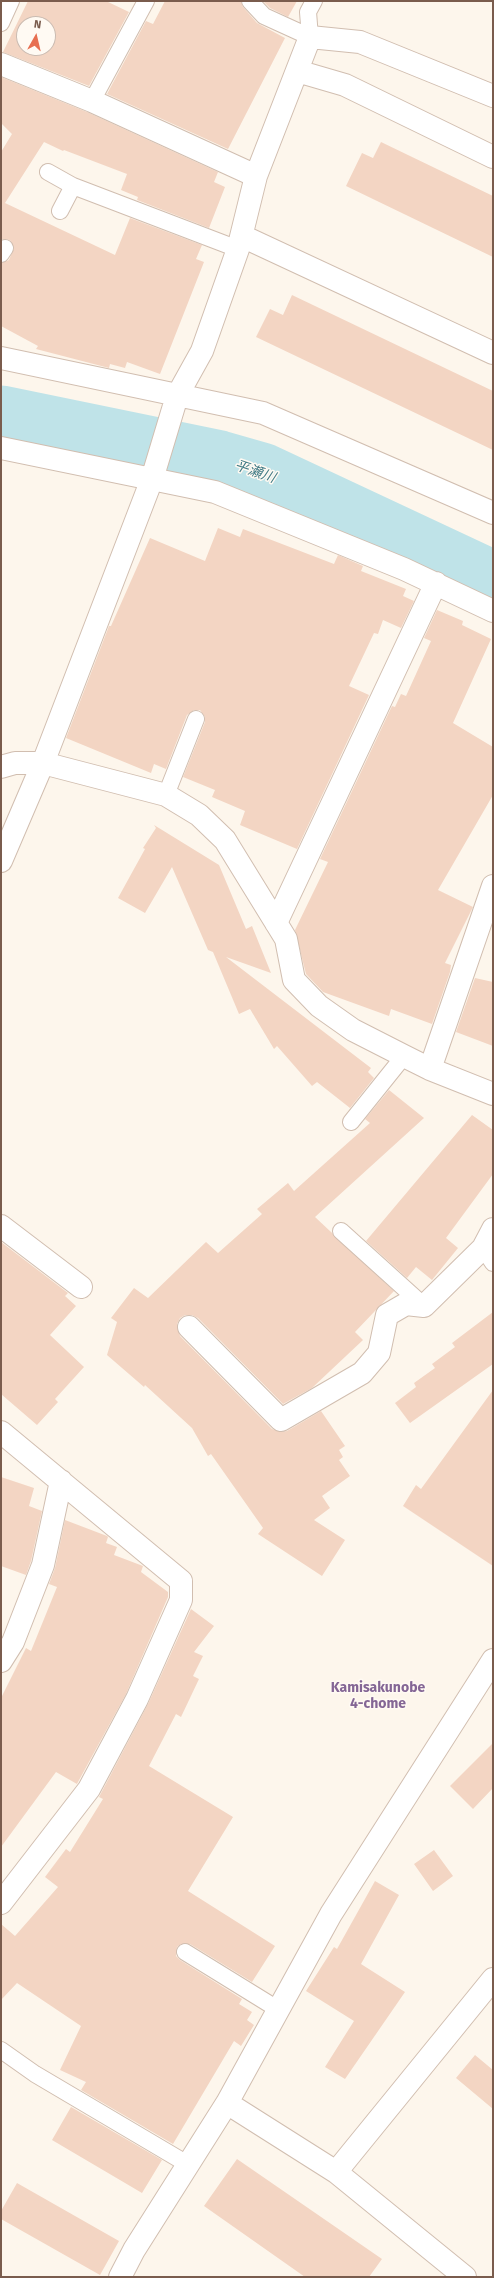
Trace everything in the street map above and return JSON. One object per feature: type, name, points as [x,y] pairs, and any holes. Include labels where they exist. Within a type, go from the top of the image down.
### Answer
[{"type":"street","points":[[1,861],[43,763],[154,475],[176,401],[202,350],[240,242],[256,176],[310,37],[360,42],[493,96]]},
{"type":"street","points":[[1,64],[92,101],[256,176]]},
{"type":"street","points":[[297,71],[345,85],[493,157]]},
{"type":"street","points":[[240,242],[493,353]]},
{"type":"street","points":[[1,358],[176,401],[263,413],[493,513]]},
{"type":"street","points":[[1,448],[154,475],[215,492],[334,539],[436,583],[493,612]]},
{"type":"street","points":[[276,923],[436,583]]},
{"type":"street","points":[[1,767],[15,763],[43,763],[166,795],[199,815],[225,840],[286,939],[294,980],[319,1006],[353,1030],[404,1056],[430,1069],[493,1094]]},
{"type":"street","points":[[430,1069],[493,886]]},
{"type":"street","points":[[1,1226],[82,1287]]},
{"type":"street","points":[[189,1327],[281,1420],[362,1373],[379,1353],[387,1315],[406,1304],[424,1306],[488,1256],[493,1229]]},
{"type":"street","points":[[1,1432],[181,1581],[182,1600],[138,1699],[89,1789],[1,1903]]},
{"type":"street","points":[[1,1661],[13,1642],[43,1565],[60,1481]]},
{"type":"street","points":[[120,2277],[134,2250],[227,2103],[331,1914],[486,1686],[493,1660]]},
{"type":"street","points":[[336,2172],[493,1979]]},
{"type":"street","points":[[227,2103],[336,2172],[465,2277]]},
{"type":"lane","points":[[1,23],[11,1]]},
{"type":"lane","points":[[92,101],[146,1]]},
{"type":"lane","points":[[250,1],[264,16],[310,37],[308,12],[314,1]]},
{"type":"lane","points":[[48,172],[73,186],[240,242]]},
{"type":"lane","points":[[60,212],[73,186]]},
{"type":"lane","points":[[166,795],[196,719]]},
{"type":"lane","points":[[351,1122],[404,1056]]},
{"type":"lane","points":[[341,1231],[424,1306]]},
{"type":"lane","points":[[185,1952],[278,2010]]},
{"type":"lane","points":[[1,2050],[35,2074],[189,2165]]},
{"type":"building","points":[[28,1],[106,1],[129,12],[89,86],[3,52],[16,25],[16,56],[56,56],[56,16],[21,16]]},
{"type":"building","points":[[165,1],[241,1],[243,7],[257,23],[285,38],[228,149],[107,94],[146,21],[153,24]]},
{"type":"building","points":[[263,1],[297,1],[288,17],[270,8]]},
{"type":"building","points":[[1,77],[87,112],[218,172],[214,182],[225,187],[209,228],[137,200],[138,197],[121,190],[127,174],[64,150],[63,151],[44,142],[5,203],[115,255],[130,218],[202,245],[196,259],[204,262],[160,374],[127,362],[125,368],[110,364],[109,368],[36,349],[38,346],[1,326],[1,263],[9,260],[14,248],[10,240],[1,239],[1,152],[12,134],[1,123]]},
{"type":"building","points":[[381,142],[493,196],[493,257],[346,186],[362,153],[373,158]]},
{"type":"building","points":[[292,295],[493,391],[493,450],[256,337],[270,309],[283,315]]},
{"type":"building","points":[[218,528],[240,537],[243,529],[334,564],[338,555],[363,566],[361,571],[406,589],[403,596],[414,601],[401,628],[383,620],[378,634],[374,633],[349,686],[369,695],[297,849],[240,825],[245,811],[212,797],[215,790],[183,777],[205,722],[205,717],[200,710],[194,710],[187,715],[166,769],[154,764],[151,773],[66,738],[109,626],[111,626],[150,538],[205,561]]},
{"type":"building","points":[[437,610],[463,621],[462,625],[491,639],[453,723],[493,747],[493,795],[438,890],[473,907],[445,963],[451,965],[450,972],[432,1024],[391,1009],[389,1016],[323,992],[306,974],[295,930],[328,862],[320,859],[392,706],[395,707],[401,694],[406,696],[431,641],[424,638]]},
{"type":"building","points":[[154,825],[219,865],[246,929],[252,926],[271,973],[226,957],[371,1068],[368,1072],[374,1078],[350,1108],[317,1082],[312,1086],[277,1046],[274,1049],[250,1009],[239,1014],[213,952],[208,950],[172,867],[145,913],[118,898],[145,849],[143,848],[156,828]]},
{"type":"building","points":[[475,978],[493,982],[493,1046],[456,1032]]},
{"type":"building","points":[[389,1090],[424,1118],[315,1217],[394,1291],[355,1332],[363,1340],[312,1388],[283,1404],[198,1318],[192,1315],[185,1315],[180,1318],[177,1324],[180,1336],[272,1429],[282,1432],[287,1431],[321,1411],[345,1446],[339,1450],[343,1457],[339,1460],[350,1476],[322,1496],[330,1508],[314,1520],[345,1540],[322,1576],[258,1534],[263,1528],[211,1454],[208,1456],[192,1428],[145,1385],[144,1387],[107,1355],[117,1322],[111,1318],[134,1288],[148,1298],[206,1242],[218,1253],[262,1214],[257,1209],[288,1183],[294,1191],[370,1123],[365,1119]]},
{"type":"building","points":[[472,1115],[493,1130],[493,1174],[446,1238],[458,1248],[432,1280],[416,1267],[407,1278],[366,1241]]},
{"type":"building","points":[[1,1242],[68,1293],[65,1296],[76,1306],[50,1335],[84,1367],[55,1399],[58,1402],[37,1425],[1,1394]]},
{"type":"building","points":[[493,1312],[493,1364],[410,1423],[395,1403],[416,1387],[414,1383],[435,1368],[432,1364],[455,1347],[452,1343]]},
{"type":"building","points":[[493,1390],[493,1566],[403,1506],[416,1485],[421,1489]]},
{"type":"building","points":[[1,1477],[34,1488],[29,1506],[42,1511],[31,1561],[26,1575],[1,1566]]},
{"type":"building","points":[[65,1520],[107,1536],[106,1543],[117,1547],[114,1555],[143,1566],[141,1572],[168,1592],[168,1597],[126,1694],[77,1784],[56,1772],[1,1847],[1,1698],[26,1648],[31,1651],[57,1587],[49,1584],[55,1568]]},
{"type":"building","points":[[191,1609],[214,1626],[194,1652],[203,1656],[193,1676],[199,1679],[181,1717],[176,1714],[149,1766],[233,1817],[188,1891],[275,1946],[252,1982],[190,1944],[181,1944],[177,1947],[176,1956],[180,1960],[242,1999],[239,2004],[252,2012],[247,2020],[254,2025],[241,2046],[234,2041],[173,2144],[81,2090],[86,2082],[60,2070],[81,2026],[17,1983],[1,2000],[1,1924],[15,1936],[58,1887],[45,1877],[66,1849],[70,1852],[103,1799],[99,1797],[148,1704]]},
{"type":"building","points":[[493,1743],[493,1788],[473,1809],[450,1786]]},
{"type":"building","points":[[434,1850],[453,1876],[433,1891],[414,1864]]},
{"type":"building","points":[[375,1881],[399,1895],[361,1964],[405,1992],[345,2079],[325,2067],[354,2021],[306,1991],[334,1947],[337,1949]]},
{"type":"building","points":[[475,2055],[493,2070],[493,2109],[456,2078]]},
{"type":"building","points":[[71,2107],[162,2160],[142,2193],[52,2140]]},
{"type":"building","points":[[237,2159],[382,2259],[369,2277],[305,2277],[204,2206]]},
{"type":"building","points":[[17,2183],[119,2241],[100,2275],[1,2219],[1,2211]]},
{"type":"waterway","name":"平瀬川","points":[[1,415],[220,460],[262,472],[493,580]]},
{"type":"district","name":"Kamisakunobe 4-chome","points":[[378,1696]]}]
